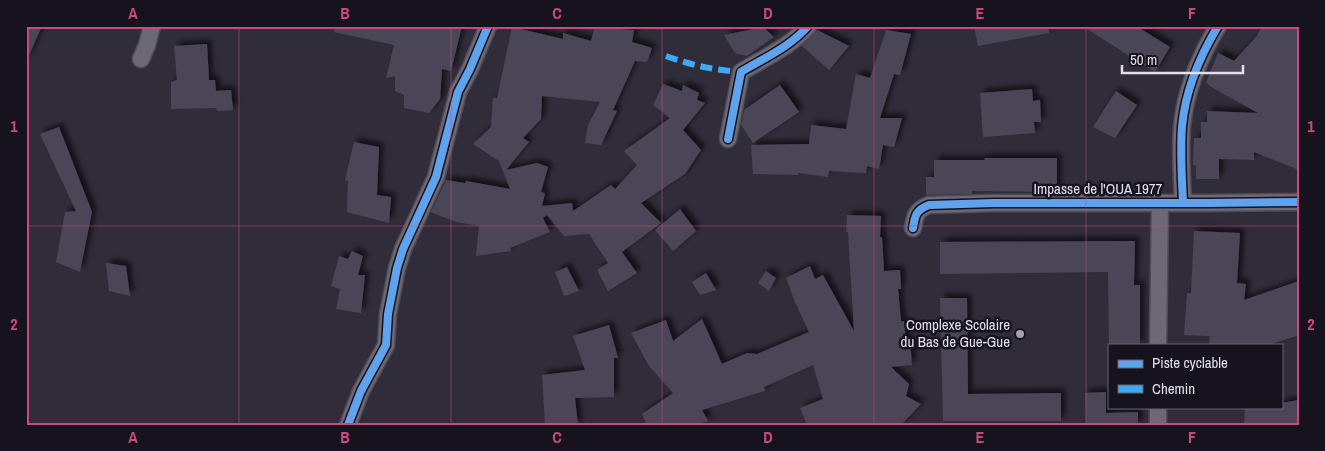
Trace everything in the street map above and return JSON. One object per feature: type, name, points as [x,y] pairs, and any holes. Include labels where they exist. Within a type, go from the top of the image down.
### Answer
[{"type":"street","points":[[141,59],[152,26]]},
{"type":"street","points":[[348,425],[361,391],[386,346],[392,290],[400,259],[436,177],[458,92],[488,26]]},
{"type":"street","points":[[728,139],[740,72],[787,46],[799,37],[808,26]]},
{"type":"street","points":[[1183,203],[1182,127],[1184,112],[1207,46],[1218,26]]},
{"type":"street","name":"Impasse de l'OUA 1977","points":[[913,228],[915,215],[920,209],[929,205],[1299,202]]},
{"type":"street","points":[[1158,344],[1160,204]]},
{"type":"street","points":[[1158,408],[1158,425]]},
{"type":"building","points":[[26,26],[42,26],[26,62]]},
{"type":"building","points":[[335,26],[462,26],[451,71],[442,69],[440,99],[429,113],[404,108],[404,95],[395,91],[395,76],[386,78],[394,45],[334,32]]},
{"type":"building","points":[[595,26],[618,26],[617,29],[634,30],[632,42],[652,48],[647,62],[635,61],[613,110],[617,111],[601,145],[585,143],[588,125],[600,102],[542,96],[541,119],[523,138],[529,142],[506,170],[537,163],[548,167],[541,192],[545,193],[542,206],[572,203],[573,211],[611,185],[615,189],[637,165],[624,151],[670,118],[653,105],[663,84],[682,91],[683,85],[699,93],[697,100],[705,103],[683,130],[701,150],[685,174],[641,203],[661,223],[622,252],[637,273],[608,291],[597,270],[608,263],[589,234],[564,236],[547,215],[543,218],[550,232],[510,248],[511,251],[476,256],[479,226],[456,222],[431,212],[446,180],[465,183],[466,181],[510,189],[499,161],[473,144],[491,127],[493,98],[497,98],[512,27],[563,39],[563,33],[591,41]]},
{"type":"building","points":[[974,26],[1048,26],[1049,33],[978,46]]},
{"type":"building","points":[[1082,26],[1136,26],[1170,47],[1155,72]]},
{"type":"building","points":[[1262,26],[1299,26],[1299,170],[1254,152],[1254,160],[1219,159],[1219,179],[1196,179],[1196,165],[1193,165],[1194,138],[1201,138],[1201,122],[1207,122],[1207,111],[1258,113],[1211,87],[1206,82],[1218,53],[1234,61],[1256,37]]},
{"type":"building","points":[[763,27],[774,37],[747,56],[735,53],[724,35]]},
{"type":"building","points":[[817,30],[849,46],[829,70],[802,46]]},
{"type":"building","points":[[886,30],[911,34],[900,75],[894,74],[880,118],[902,118],[894,147],[883,145],[879,169],[867,166],[866,173],[829,171],[828,177],[798,173],[798,175],[753,174],[751,145],[809,144],[811,125],[846,129],[856,74],[870,78]]},
{"type":"building","points":[[207,44],[209,80],[215,80],[216,91],[231,90],[233,110],[217,111],[216,108],[171,109],[171,82],[177,80],[174,46]]},
{"type":"building","points":[[780,85],[799,112],[753,143],[741,125],[744,110]]},
{"type":"building","points":[[1032,89],[1033,101],[1040,100],[1041,122],[1034,122],[1035,133],[983,137],[980,93]]},
{"type":"building","points":[[1116,91],[1137,105],[1115,138],[1093,127]]},
{"type":"building","points":[[59,127],[92,212],[80,272],[56,262],[65,212],[76,211],[40,134]]},
{"type":"building","points":[[354,142],[379,147],[377,195],[391,197],[389,223],[347,212],[348,181],[345,180]]},
{"type":"building","points":[[984,158],[1057,158],[1057,192],[972,191],[972,194],[926,195],[926,177],[934,177],[934,160],[985,160]]},
{"type":"building","points":[[680,209],[696,231],[673,251],[655,230]]},
{"type":"building","points":[[847,215],[881,216],[880,237],[882,237],[884,271],[900,270],[901,289],[898,289],[901,321],[904,321],[906,341],[910,340],[912,365],[891,367],[909,384],[906,396],[921,404],[901,425],[807,425],[800,408],[823,399],[813,365],[764,387],[765,391],[702,410],[708,421],[696,425],[647,425],[642,414],[673,393],[649,366],[631,333],[666,320],[673,341],[702,319],[722,364],[747,353],[757,354],[809,332],[786,278],[810,266],[815,279],[823,275],[854,331],[848,232],[846,232]]},
{"type":"building","points":[[1194,231],[1240,233],[1237,283],[1246,284],[1244,300],[1299,281],[1299,335],[1271,344],[1209,344],[1210,336],[1184,335],[1187,293],[1191,293]]},
{"type":"building","points":[[1135,241],[1134,285],[1140,285],[1140,344],[1109,344],[1108,272],[940,274],[940,242]]},
{"type":"building","points":[[352,251],[363,256],[358,275],[365,275],[361,313],[336,309],[340,289],[331,286],[339,256],[348,259]]},
{"type":"building","points":[[106,263],[126,266],[130,296],[109,291]]},
{"type":"building","points":[[567,267],[579,291],[564,296],[555,272]]},
{"type":"building","points":[[766,271],[776,278],[769,291],[758,283]]},
{"type":"building","points":[[706,273],[716,290],[700,295],[692,282]]},
{"type":"building","points":[[940,298],[967,298],[968,394],[1061,393],[1061,421],[943,421]]},
{"type":"building","points":[[609,325],[618,358],[614,358],[614,397],[575,398],[578,425],[545,425],[542,375],[585,370],[573,336]]},
{"type":"building","points":[[1106,392],[1106,413],[1138,412],[1138,425],[1086,425],[1085,393]]},
{"type":"building","points":[[1299,400],[1299,425],[1244,425],[1245,408],[1282,408],[1282,403]]},
{"type":"marked path","points":[[666,56],[702,67],[741,72]]},
{"type":"cycle path","points":[[348,425],[361,391],[386,345],[388,314],[397,268],[403,249],[436,177],[458,92],[488,26]]},
{"type":"cycle path","points":[[728,139],[741,72],[785,46],[808,26]]},
{"type":"cycle path","points":[[1183,203],[1181,146],[1186,101],[1194,75],[1218,26]]},
{"type":"cycle path","points":[[913,228],[917,214],[921,209],[929,205],[1299,202]]},
{"type":"place","name":"Complexe Scolaire du Bas de Gue-Gue","points":[[1020,334]]}]
